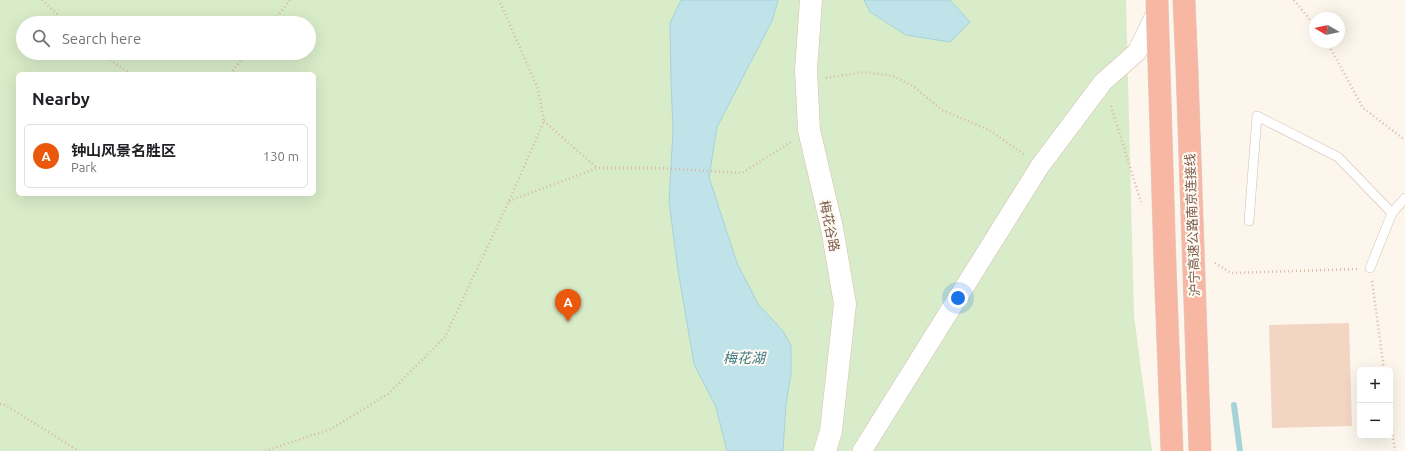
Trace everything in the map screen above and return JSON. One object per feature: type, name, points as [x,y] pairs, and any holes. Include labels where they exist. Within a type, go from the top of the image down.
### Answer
[{"type":"highway","points":[[1156,0],[1172,451]]},
{"type":"highway","name":"沪宁高速公路南京连接线","points":[[1184,0],[1200,451]]},
{"type":"street","name":"梅花谷路","points":[[811,0],[806,70],[809,130],[832,228],[845,304],[831,431],[825,451]]},
{"type":"street","points":[[862,451],[1040,166],[1103,82],[1137,52],[1156,13],[1156,0]]},
{"type":"lane","points":[[1249,221],[1256,116],[1338,157],[1392,213]]},
{"type":"lane","points":[[1370,268],[1392,213],[1405,198]]},
{"type":"path","points":[[42,0],[59,16]]},
{"type":"path","points":[[277,16],[290,0]]},
{"type":"path","points":[[265,451],[331,429],[388,394],[445,337],[509,201],[544,121],[538,89],[499,0]]},
{"type":"path","points":[[1294,0],[1309,19]]},
{"type":"path","points":[[1330,48],[1363,108],[1405,140]]},
{"type":"path","points":[[110,60],[128,72]]},
{"type":"path","points":[[232,72],[241,60]]},
{"type":"path","points":[[826,78],[864,72],[893,76],[913,86],[942,110],[989,130],[1040,166]]},
{"type":"path","points":[[1103,82],[1141,203]]},
{"type":"path","points":[[544,121],[597,168]]},
{"type":"path","points":[[509,201],[597,168],[659,168],[742,174],[809,130]]},
{"type":"path","points":[[1211,260],[1231,273],[1370,268],[1384,367]]},
{"type":"path","points":[[0,404],[5,405],[79,451]]},
{"type":"path","points":[[1393,437],[1395,451]]},
{"type":"green space","points":[[0,0],[1126,0],[1134,316],[1152,451],[0,451]]},
{"type":"water","name":"梅花湖","points":[[681,0],[778,0],[772,21],[717,127],[709,177],[737,263],[758,304],[783,331],[791,346],[791,374],[786,404],[783,451],[727,451],[716,407],[694,364],[678,270],[669,202],[673,130],[670,23]]},
{"type":"water","points":[[864,0],[950,0],[970,22],[950,42],[906,35],[870,12]]},
{"type":"building","points":[[1349,323],[1352,426],[1272,428],[1269,325]]},
{"type":"waterway","points":[[1234,405],[1240,451]]},
{"type":"place","name":"钟山风景名胜区","points":[[568,322]]}]
